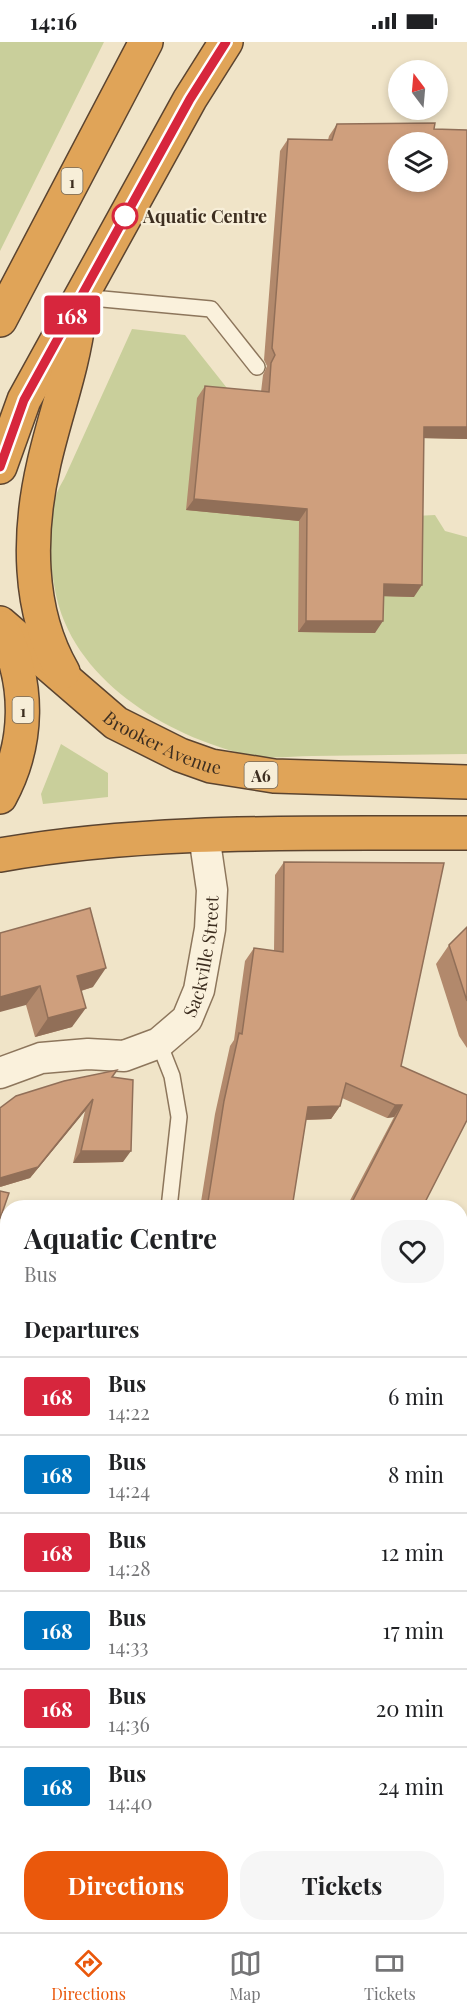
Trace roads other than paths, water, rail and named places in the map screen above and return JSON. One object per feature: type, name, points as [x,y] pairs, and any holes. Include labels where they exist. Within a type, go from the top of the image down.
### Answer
[{"type":"highway","name":"1","points":[[0,320],[146,42]]},
{"type":"highway","points":[[0,467],[24,400],[190,99],[226,42]]},
{"type":"highway","points":[[77,690],[54,656],[43,624],[35,585],[34,542],[39,487],[72,364],[81,297]]},
{"type":"highway","name":"1","points":[[0,623],[17,664],[23,711],[17,758],[0,797]]},
{"type":"highway","name":"Brooker Avenue","points":[[0,623],[116,723],[163,747],[211,766],[274,776],[467,783]]},
{"type":"highway","points":[[0,855],[76,844],[204,834],[467,833]]},
{"type":"street","name":"Sackville Street","points":[[159,1043],[187,1019],[199,990],[210,929],[212,890],[204,834]]},
{"type":"street","points":[[0,1073],[41,1058],[88,1054],[124,1056],[159,1043]]},
{"type":"lane","points":[[81,297],[211,309],[257,367]]},
{"type":"lane","points":[[159,1043],[172,1076],[179,1117],[170,1200]]},
{"type":"place","name":"Aquatic Centre","points":[[125,216]]}]
